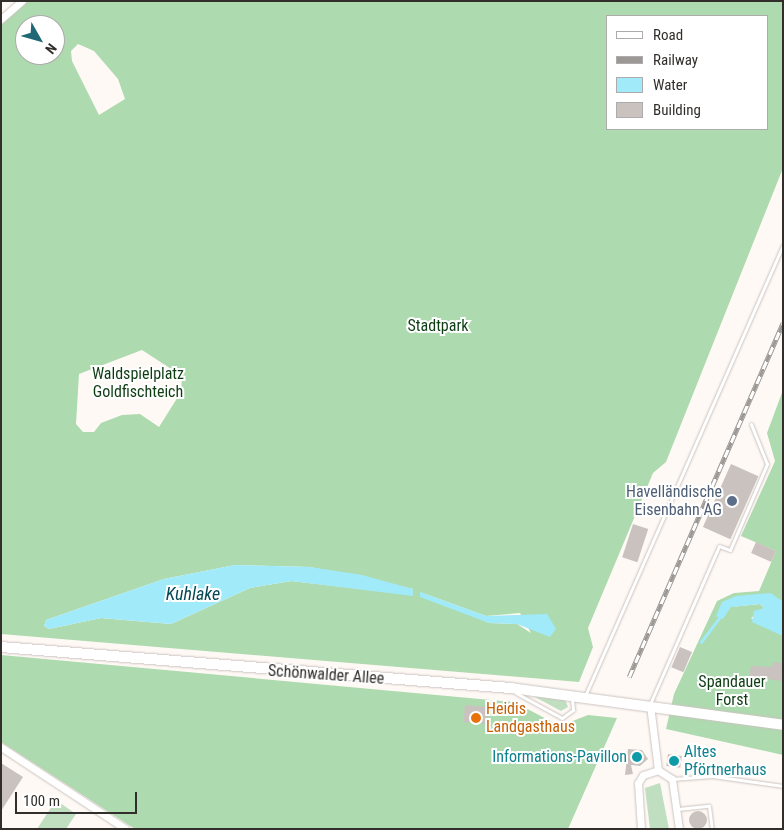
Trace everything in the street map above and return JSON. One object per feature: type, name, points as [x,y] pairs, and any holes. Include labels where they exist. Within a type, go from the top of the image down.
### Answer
[{"type":"main road","name":"Schönwalder Allee","points":[[1,647],[510,688],[585,696],[783,725]]},
{"type":"street","points":[[1,19],[22,1]]},
{"type":"street","points":[[650,705],[658,770]]},
{"type":"street","points":[[1,747],[126,829]]},
{"type":"street","points":[[658,770],[672,779],[678,829]]},
{"type":"street","points":[[641,829],[638,783],[643,775],[658,770]]},
{"type":"lane","points":[[585,696],[783,246]]},
{"type":"lane","points":[[650,705],[719,546],[730,550],[767,464],[751,424]]},
{"type":"lane","points":[[510,688],[562,718],[573,710],[572,695]]},
{"type":"lane","points":[[672,779],[712,776],[783,786]]},
{"type":"lane","points":[[676,809],[709,806],[712,829]]},
{"type":"green space","name":"Stadtpark","points":[[28,1],[783,1],[783,168],[666,462],[653,473],[588,628],[593,647],[579,682],[1,634],[1,25]],"holes":[[[78,44],[94,51],[118,79],[125,99],[99,115],[72,61],[71,51]],[[142,350],[182,376],[181,392],[159,427],[140,414],[122,415],[101,423],[94,432],[83,432],[76,424],[79,374]],[[235,565],[310,567],[413,589],[413,595],[291,581],[250,588],[171,624],[101,618],[49,629],[44,626],[46,620],[164,579]],[[420,592],[486,616],[520,613],[531,633],[517,624],[489,623]]]},
{"type":"green space","name":"Spandauer Forst","points":[[783,390],[783,602],[779,599],[731,607],[760,604],[764,608],[751,618],[783,636],[783,755],[666,729],[674,694],[717,601],[734,593],[759,591],[776,551],[741,536],[775,461],[767,433]]},
{"type":"green space","points":[[1,655],[514,702],[560,726],[588,715],[617,718],[568,829],[135,829],[1,742]]},
{"type":"green space","points":[[533,696],[565,699],[568,707],[561,711]]},
{"type":"green space","points":[[660,783],[669,829],[650,829],[645,788]]},
{"type":"green space","points":[[56,800],[76,814],[66,829],[37,829]]},
{"type":"water","name":"Kuhlake","points":[[235,565],[310,567],[362,575],[413,589],[413,596],[291,581],[250,588],[171,624],[101,618],[49,629],[44,626],[46,620],[164,579]]},
{"type":"water","points":[[420,592],[486,616],[547,614],[556,629],[550,637],[517,624],[489,623],[420,597]]},
{"type":"water","points":[[771,593],[783,602],[783,636],[752,622],[754,611],[764,608],[760,604],[731,607],[723,619],[716,616],[722,602],[736,596]]},
{"type":"building","name":"Havelländische Eisenbahn AG","points":[[731,464],[758,476],[730,539],[703,527]]},
{"type":"building","points":[[633,524],[648,529],[637,562],[622,557]]},
{"type":"building","points":[[756,542],[776,551],[771,562],[751,553]]},
{"type":"building","points":[[680,647],[692,652],[683,672],[671,667]]},
{"type":"building","points":[[773,662],[783,663],[781,681],[749,676],[751,666],[772,667]]},
{"type":"building","name":"Heidis Landgasthaus","points":[[465,705],[488,707],[486,724],[464,722]]},
{"type":"building","name":"Informations-Pavillon","points":[[628,749],[642,750],[648,759],[640,766],[631,765],[633,774],[625,775]]},
{"type":"building","name":"Altes Pförtnerhaus","points":[[668,754],[682,756],[680,768],[666,766]]},
{"type":"building","points":[[1,763],[23,777],[1,811]]},
{"type":"building","points":[[698,811],[706,816],[707,820],[702,828],[698,829],[690,824],[689,820],[694,812]]},
{"type":"waterway","name":"Kuhlake","points":[[701,642],[721,615]]},
{"type":"railway","points":[[629,677],[783,323]]},
{"type":"place","name":"Havelländische Eisenbahn AG","points":[[732,501]]},
{"type":"place","name":"Heidis Landgasthaus","points":[[476,718]]},
{"type":"place","name":"Informations-Pavillon","points":[[637,757]]},
{"type":"place","name":"Altes Pförtnerhaus","points":[[674,761]]},
{"type":"park label","name":"Waldspielplatz Goldfischteich","points":[[138,383]]}]
